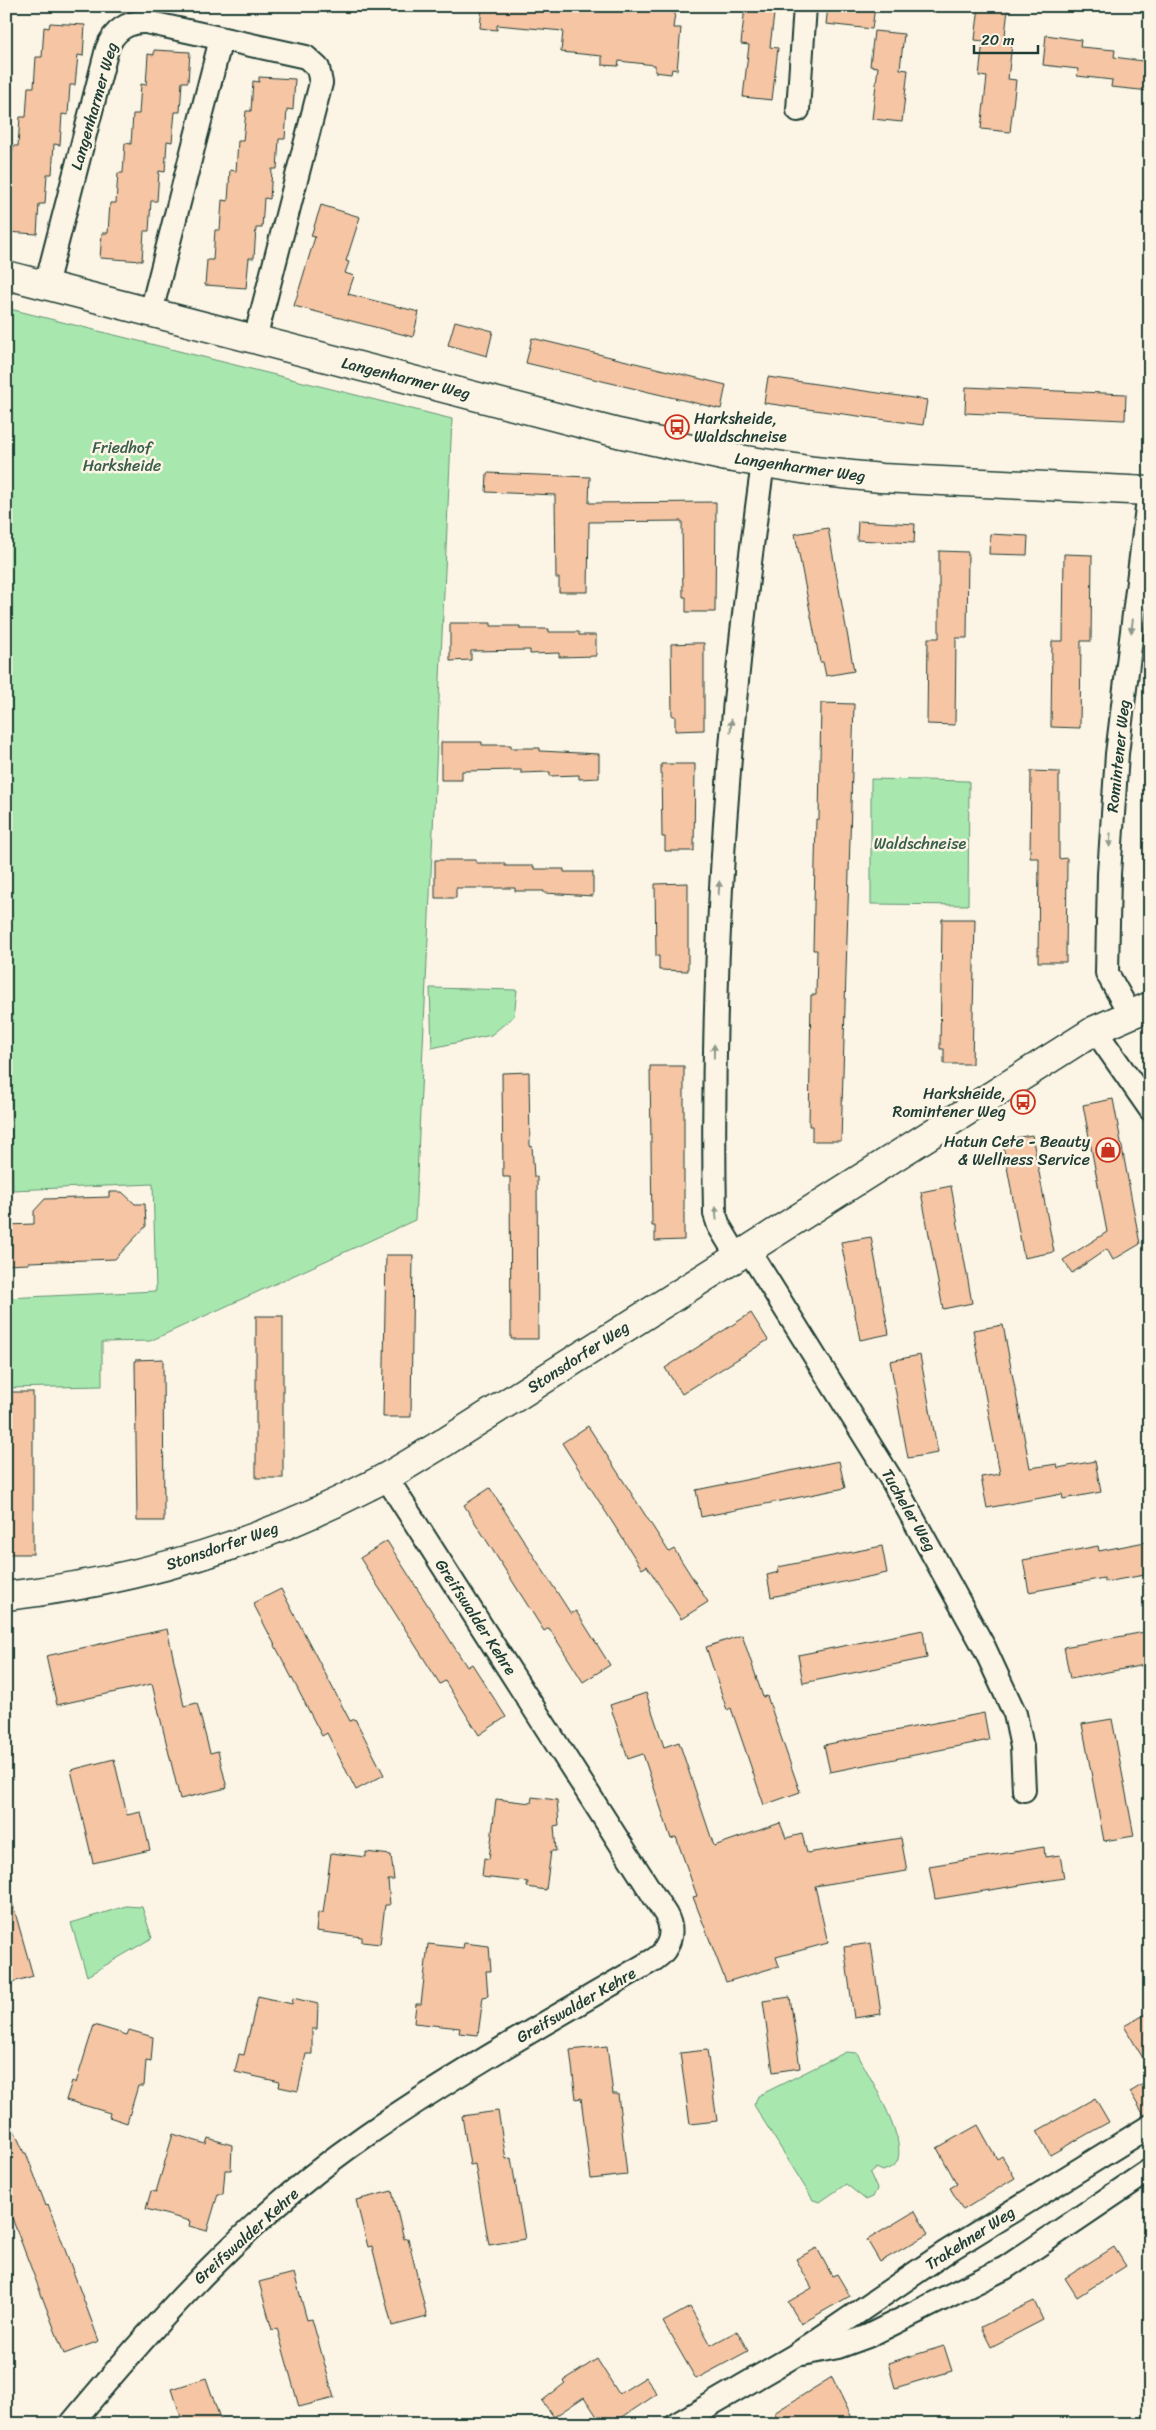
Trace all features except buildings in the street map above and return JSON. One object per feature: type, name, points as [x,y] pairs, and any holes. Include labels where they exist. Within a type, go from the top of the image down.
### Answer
[{"type":"main road","name":"Langenharmer Weg","points":[[6,275],[661,443],[763,463],[903,480],[1149,491]]},
{"type":"main road","name":"Stonsdorfer Weg","points":[[6,1596],[95,1583],[148,1571],[220,1549],[298,1520],[386,1477],[1122,1016],[1150,988]]},
{"type":"street","points":[[798,110],[805,6]]},
{"type":"street","name":"Langenharmer Weg","points":[[46,285],[111,39],[125,27],[143,22],[308,58],[316,65],[322,78],[255,339]]},
{"type":"street","points":[[150,312],[221,39]]},
{"type":"street","points":[[743,1253],[719,1226],[715,1214],[716,985],[722,848],[732,711],[763,463]]},
{"type":"street","name":"Romintener Weg","points":[[1149,491],[1117,754],[1110,851],[1107,973],[1150,1109]]},
{"type":"street","name":"Tucheler Weg","points":[[743,1253],[898,1490],[980,1640],[1015,1714],[1022,1747],[1024,1790]]},
{"type":"street","name":"Greifswalder Kehre","points":[[71,2424],[181,2296],[229,2249],[294,2191],[411,2104],[655,1959],[669,1943],[671,1928],[666,1915],[386,1477]]},
{"type":"street","name":"Trakehner Weg","points":[[677,2424],[794,2356],[946,2252],[1150,2126]]},
{"type":"street","name":"Trakehner Weg","points":[[794,2356],[838,2347],[868,2336],[1005,2268],[1150,2170]]},
{"type":"green space","name":"Friedhof Harksheide","points":[[6,308],[452,419],[415,1220],[150,1341],[102,1342],[102,1386],[6,1388],[6,1298],[156,1291],[153,1184],[13,1190],[11,1103],[6,1102]]},
{"type":"green space","name":"Waldschneise","points":[[871,779],[969,781],[968,905],[871,904]]},
{"type":"green space","points":[[430,988],[517,990],[514,1016],[491,1035],[432,1048]]},
{"type":"green space","points":[[126,1906],[142,1907],[152,1938],[87,1976],[71,1923]]},
{"type":"green space","points":[[846,2052],[857,2053],[885,2106],[899,2148],[898,2159],[890,2168],[883,2171],[876,2168],[870,2173],[877,2189],[873,2197],[866,2200],[846,2184],[820,2202],[813,2200],[754,2105],[758,2096]]},
{"type":"place","name":"Harksheide, Waldschneise","points":[[677,427]]},
{"type":"place","name":"Harksheide, Romintener Weg","points":[[1023,1102]]},
{"type":"place","name":"Hatun Cete - Beauty & Wellness Service","points":[[1108,1150]]}]
